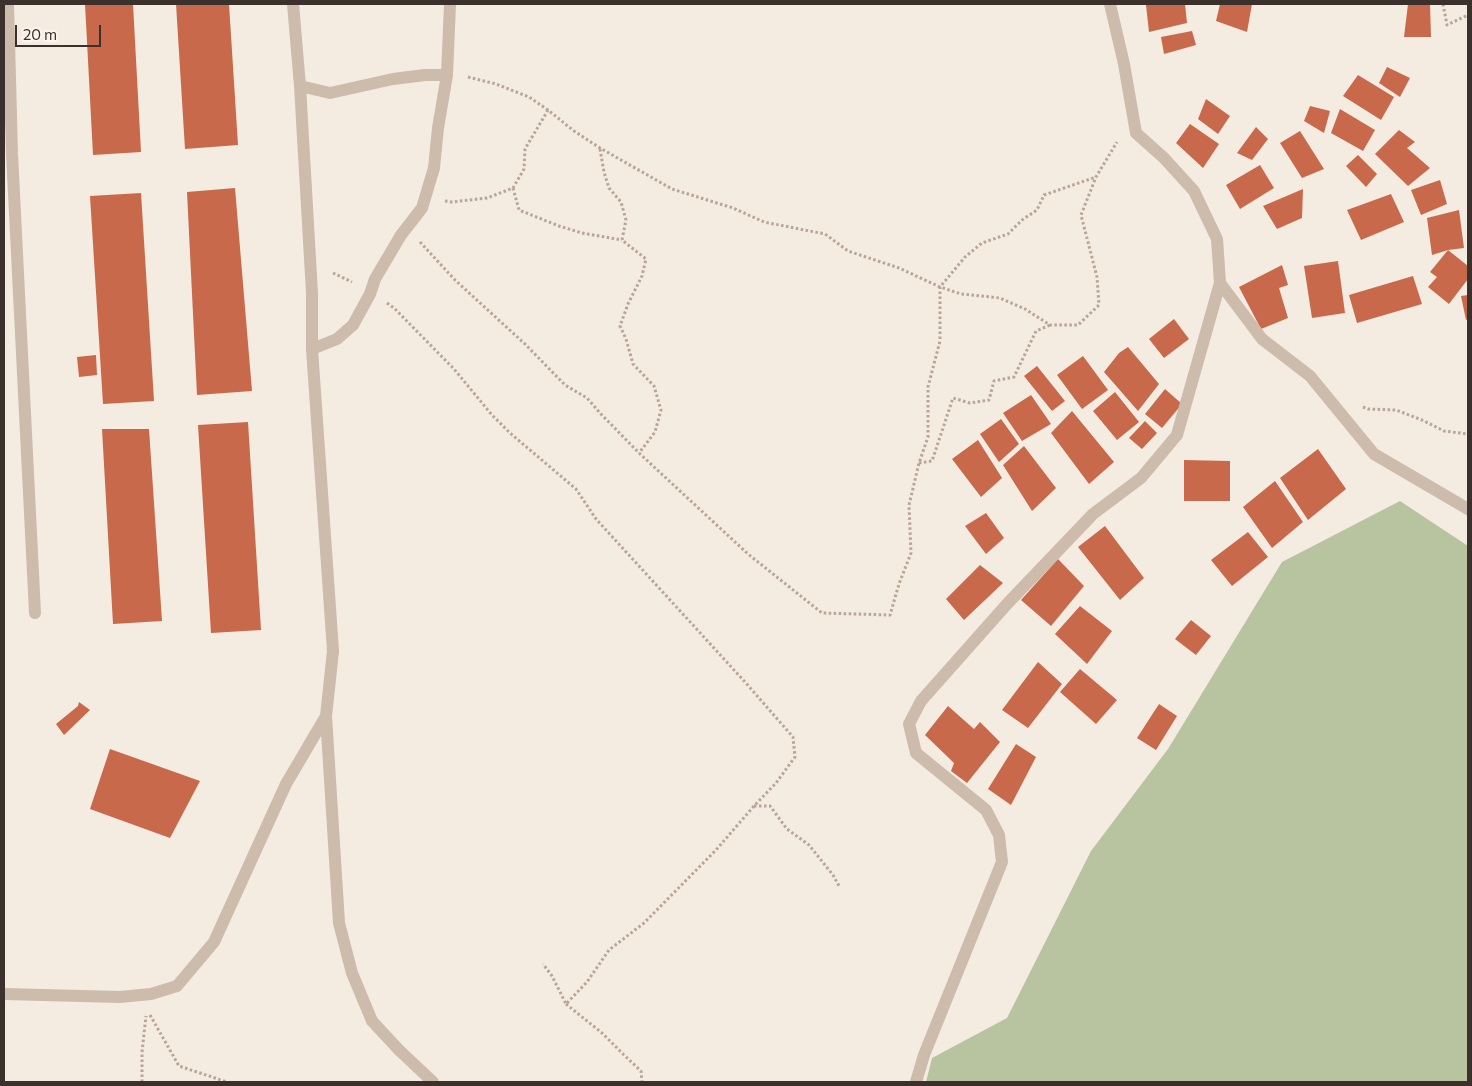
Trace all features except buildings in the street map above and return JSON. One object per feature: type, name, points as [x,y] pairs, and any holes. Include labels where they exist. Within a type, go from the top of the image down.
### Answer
[{"type":"street","points":[[8,4],[8,154],[36,612]]},
{"type":"street","points":[[293,4],[300,86],[312,293],[312,349],[332,651],[326,716],[339,923],[352,973],[372,1021],[433,1082]]},
{"type":"street","points":[[312,349],[337,339],[353,325],[370,294],[374,279],[401,235],[422,208],[434,168],[438,128],[447,75],[450,4]]},
{"type":"street","points":[[916,1082],[924,1055],[1002,862],[999,835],[986,810],[916,754],[909,724],[921,701],[1007,604],[1093,514],[1141,478],[1177,435],[1220,283],[1217,239],[1194,191],[1164,158],[1136,133],[1124,64],[1110,4]]},
{"type":"street","points":[[300,86],[330,93],[392,79],[425,75],[447,75]]},
{"type":"street","points":[[1220,283],[1262,338],[1310,376],[1374,454],[1468,510]]},
{"type":"street","points":[[4,994],[120,997],[151,994],[177,986],[214,942],[286,784],[326,716]]},
{"type":"path","points":[[1443,4],[1447,25],[1468,14]]},
{"type":"path","points":[[447,75],[462,76],[496,84],[529,97],[600,148],[672,189],[733,208],[764,222],[825,234],[848,251],[900,268],[940,287],[961,294],[1000,298],[1025,309],[1050,325]]},
{"type":"path","points":[[424,200],[452,202],[487,198],[513,188],[524,169],[525,149],[548,110]]},
{"type":"path","points":[[919,463],[932,461],[953,398],[970,403],[989,400],[994,381],[1014,377],[1036,331],[1050,325],[1078,325],[1099,305],[1097,277],[1081,214],[1096,177],[1126,128],[1134,125]]},
{"type":"path","points":[[600,148],[609,188],[621,202],[626,220],[622,240]]},
{"type":"path","points":[[401,235],[420,242],[455,280],[526,344],[565,385],[587,398],[639,453],[748,554],[822,613],[890,615],[911,553],[909,505],[919,463],[928,437],[928,387],[940,341],[940,287],[965,257],[982,243],[1008,234],[1022,220],[1037,210],[1044,195],[1096,177]]},
{"type":"path","points":[[513,188],[519,210],[582,233],[622,240],[646,258],[642,276],[628,304],[620,326],[626,339],[632,364],[654,386],[662,410],[655,432],[639,453]]},
{"type":"path","points":[[310,268],[333,273],[350,281],[394,308],[454,369],[492,415],[510,433],[576,489],[596,519],[793,737],[794,757],[776,783],[716,850],[644,923],[609,950],[587,982],[566,1004]]},
{"type":"path","points":[[1360,406],[1368,409],[1396,410],[1444,431],[1468,434]]},
{"type":"path","points":[[754,806],[770,806],[787,829],[809,845],[833,875],[839,886]]},
{"type":"path","points":[[543,964],[552,976],[566,1004],[602,1033],[641,1070],[642,1082]]},
{"type":"path","points":[[142,1082],[142,1052],[146,1010],[179,1066],[227,1082]]},
{"type":"green space","points":[[1400,501],[1468,546],[1468,1082],[926,1082],[932,1058],[1007,1018],[1091,851],[1168,749],[1282,562]]}]
